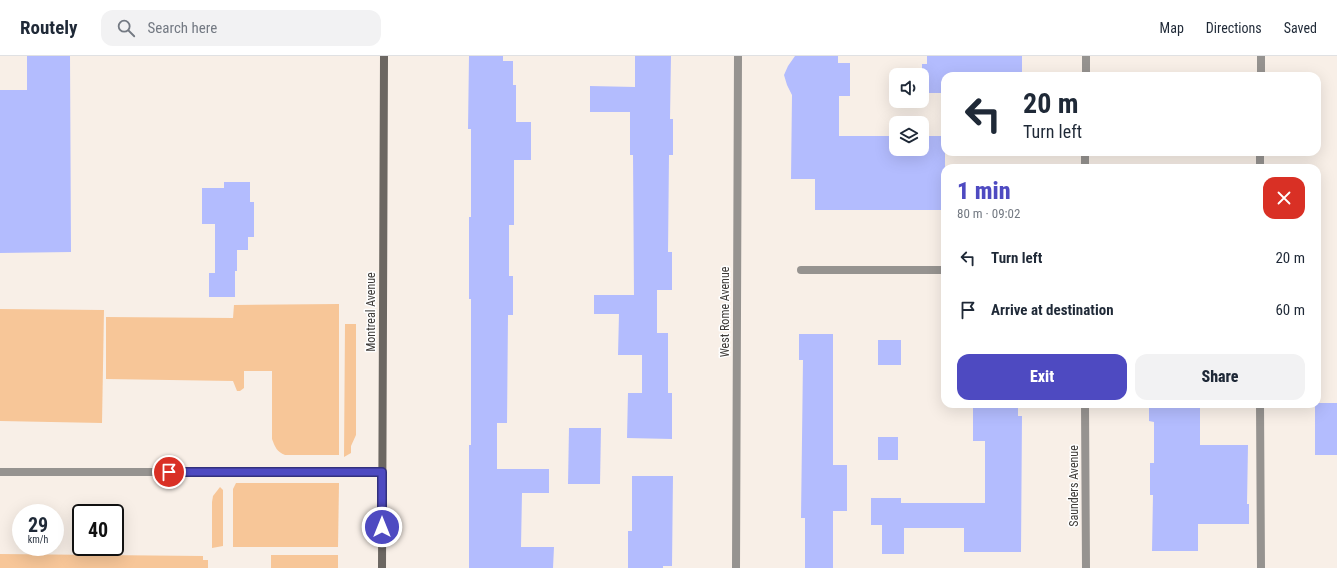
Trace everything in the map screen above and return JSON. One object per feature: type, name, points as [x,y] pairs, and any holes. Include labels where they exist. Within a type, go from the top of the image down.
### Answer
[{"type":"street","name":"Montreal Avenue","points":[[382,568],[384,56]]},
{"type":"street","name":"West Rome Avenue","points":[[736,568],[738,56]]},
{"type":"street","points":[[1086,56],[1086,72]]},
{"type":"street","points":[[1260,72],[1261,56]]},
{"type":"street","points":[[801,270],[941,270]]},
{"type":"street","name":"Saunders Avenue","points":[[1085,408],[1086,568]]},
{"type":"street","points":[[1260,408],[1261,568]]},
{"type":"street","points":[[0,472],[382,472]]},
{"type":"shaded area","points":[[339,304],[339,455],[285,455],[277,449],[272,439],[272,371],[244,371],[244,388],[240,391],[237,391],[233,381],[106,379],[106,317],[233,318],[234,305]]},
{"type":"shaded area","points":[[0,309],[104,310],[102,423],[0,421]]},
{"type":"shaded area","points":[[345,324],[356,324],[356,435],[351,446],[351,453],[344,457]]},
{"type":"shaded area","points":[[236,483],[339,483],[338,547],[233,547],[233,489]]},
{"type":"shaded area","points":[[220,487],[223,490],[223,546],[212,548],[212,502],[213,496]]},
{"type":"shaded area","points":[[0,554],[12,554],[12,556],[64,556],[64,555],[72,555],[72,556],[203,556],[203,560],[208,560],[208,568],[0,568]]},
{"type":"shaded area","points":[[271,555],[338,555],[338,568],[271,568]]},
{"type":"building","points":[[27,56],[70,56],[71,252],[0,253],[0,90],[27,90]]},
{"type":"building","points":[[469,56],[503,56],[503,61],[513,61],[513,85],[516,85],[516,122],[531,122],[531,160],[514,160],[514,225],[509,225],[509,276],[513,276],[513,315],[508,315],[507,423],[497,423],[497,469],[549,469],[549,493],[522,493],[521,547],[554,547],[553,568],[469,568],[471,299],[469,299],[469,217],[471,217],[471,129],[468,129]]},
{"type":"building","points":[[635,56],[671,56],[670,119],[673,119],[673,155],[669,155],[668,252],[672,252],[672,290],[657,290],[657,333],[668,333],[668,393],[672,393],[672,439],[627,438],[628,393],[642,393],[642,355],[618,355],[619,314],[594,314],[594,295],[634,295],[633,155],[630,155],[630,112],[590,112],[590,86],[635,87]]},
{"type":"building","points":[[795,56],[838,56],[838,63],[850,63],[850,96],[839,96],[839,136],[889,136],[889,156],[929,156],[929,136],[941,136],[941,156],[945,156],[945,164],[941,164],[941,210],[815,210],[815,179],[791,179],[792,95],[784,75]]},
{"type":"building","points":[[927,56],[1022,56],[1022,72],[941,72],[941,93],[929,93],[929,68],[922,68],[922,64],[927,64]]},
{"type":"building","points":[[224,182],[250,182],[250,202],[254,202],[254,237],[248,237],[248,250],[237,250],[235,297],[209,297],[209,273],[215,273],[215,224],[202,224],[202,188],[224,188]]},
{"type":"building","points":[[799,334],[833,334],[833,465],[847,465],[847,511],[833,511],[833,568],[805,568],[805,518],[801,518],[803,360],[799,360]]},
{"type":"building","points":[[878,340],[901,340],[901,365],[878,365]]},
{"type":"building","points":[[1321,403],[1337,403],[1337,455],[1315,455],[1315,408],[1321,408]]},
{"type":"building","points":[[973,408],[1018,408],[1018,416],[1022,416],[1021,552],[964,552],[964,528],[904,528],[904,554],[882,554],[882,525],[871,525],[871,498],[901,498],[901,503],[985,503],[985,441],[973,441]]},
{"type":"building","points":[[1149,408],[1200,408],[1200,445],[1248,445],[1247,504],[1249,504],[1249,524],[1198,524],[1198,551],[1152,551],[1153,495],[1150,495],[1150,463],[1154,463],[1154,422],[1149,421]]},
{"type":"building","points":[[569,428],[601,428],[600,484],[568,484]]},
{"type":"building","points":[[878,437],[898,437],[898,460],[878,460]]},
{"type":"building","points":[[632,476],[673,476],[672,566],[663,566],[663,568],[628,568],[628,531],[632,531]]},
{"type":"route","points":[[169,472],[382,472],[382,527]]}]
